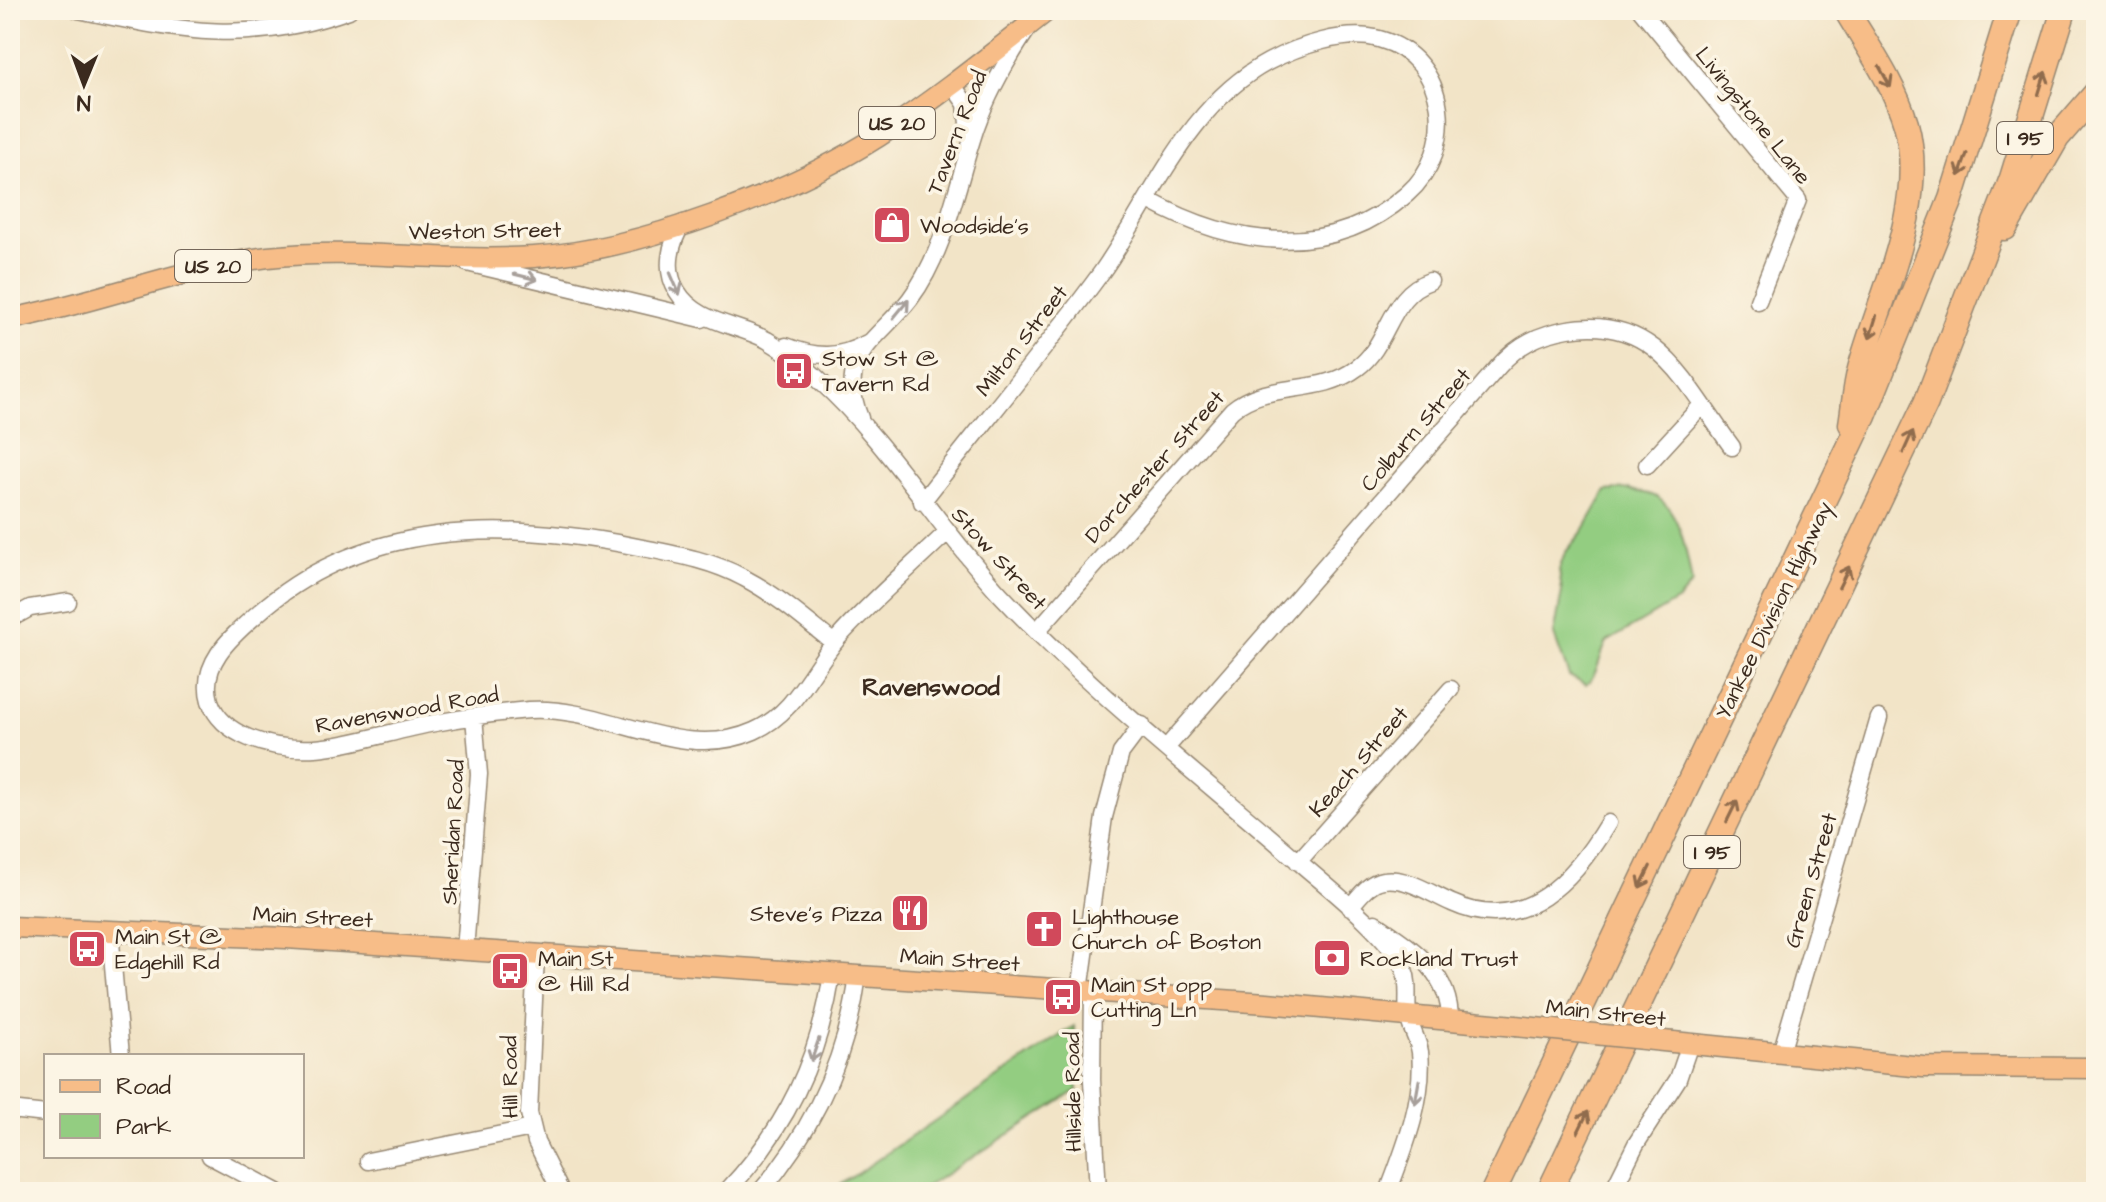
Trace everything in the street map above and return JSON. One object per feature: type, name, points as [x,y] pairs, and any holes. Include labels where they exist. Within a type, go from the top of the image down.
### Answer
[{"type":"highway","points":[[1846,10],[1899,105],[1908,136],[1911,168],[1908,209],[1859,372],[1846,455]]},
{"type":"highway","name":"Yankee Division Highway","points":[[1493,1192],[1846,455],[1951,199],[2010,10]]},
{"type":"highway","name":"I 95","points":[[1549,1192],[1894,472],[1982,264],[2031,121],[2064,10]]},
{"type":"highway","points":[[1982,264],[2037,179],[2057,138],[2096,93]]},
{"type":"main road","name":"Weston Street","points":[[10,319],[231,262],[318,255],[507,258],[562,254],[629,240],[683,223],[831,163],[876,137],[952,84],[1027,17],[1048,10]]},
{"type":"main road","name":"Main Street","points":[[10,927],[465,950],[1087,991],[1408,1016],[1923,1067],[2096,1068]]},
{"type":"street","points":[[78,10],[228,34],[288,28],[349,10]]},
{"type":"street","name":"Livingstone Lane","points":[[1641,10],[1798,200],[1758,301]]},
{"type":"street","name":"Tavern Road","points":[[862,423],[850,381],[853,367],[869,342],[901,310],[926,273],[993,88],[1027,17]]},
{"type":"street","name":"Milton Street","points":[[922,502],[1091,286],[1179,148],[1206,113],[1256,69],[1282,56],[1333,40],[1370,37],[1393,44],[1414,58],[1434,86],[1440,133],[1428,172],[1390,209],[1355,227],[1296,239],[1254,239],[1220,233],[1148,200]]},
{"type":"street","points":[[952,84],[968,110],[967,155]]},
{"type":"street","name":"Stow Street","points":[[683,223],[670,257],[674,286],[694,310],[755,334],[801,363],[862,423],[946,533],[1037,631],[1350,907],[1407,945],[1429,965],[1446,990],[1450,1020]]},
{"type":"street","points":[[422,256],[475,265],[723,323]]},
{"type":"street","name":"Dorchester Street","points":[[1037,631],[1232,410],[1258,394],[1317,387],[1351,373],[1375,351],[1407,293],[1430,281]]},
{"type":"street","name":"Colburn Street","points":[[1167,747],[1499,366],[1524,343],[1544,334],[1580,327],[1624,329],[1657,349],[1732,447]]},
{"type":"street","points":[[755,334],[821,357],[838,355],[869,342]]},
{"type":"street","points":[[1647,465],[1701,406]]},
{"type":"street","name":"Ravenswood Road","points":[[834,643],[765,590],[711,564],[575,536],[510,531],[449,533],[382,543],[297,582],[226,644],[208,678],[211,704],[228,726],[250,738],[290,748],[335,747],[417,727],[531,710],[567,711],[684,740],[725,740],[759,729],[786,709],[834,643],[946,533]]},
{"type":"street","points":[[10,619],[30,608],[68,602]]},
{"type":"street","name":"Keach Street","points":[[1298,862],[1451,689]]},
{"type":"street","name":"Sheridan Road","points":[[465,950],[479,774],[474,717]]},
{"type":"street","name":"Green Street","points":[[1781,1053],[1879,718]]},
{"type":"street","name":"Hillside Road","points":[[1098,1192],[1087,991],[1097,863],[1102,824],[1121,753],[1142,725]]},
{"type":"street","points":[[1350,907],[1372,885],[1392,879],[1474,912],[1492,915],[1507,912],[1567,881],[1581,866],[1608,823]]},
{"type":"street","name":"Stow Street","points":[[1350,907],[1403,967],[1408,1016],[1420,1054],[1419,1082],[1407,1136],[1388,1192]]},
{"type":"street","points":[[110,931],[121,1054]]},
{"type":"street","name":"Hill Road","points":[[536,955],[528,1090],[532,1128],[561,1192]]},
{"type":"street","points":[[726,1192],[765,1148],[794,1102],[817,1044],[832,974]]},
{"type":"street","points":[[760,1192],[790,1155],[827,1088],[852,1014],[858,976]]},
{"type":"street","points":[[1612,1192],[1636,1144],[1678,1079],[1681,1043]]},
{"type":"street","points":[[10,1110],[44,1114]]},
{"type":"street","points":[[368,1161],[532,1128]]},
{"type":"street","points":[[214,1158],[278,1192]]},
{"type":"green space","points":[[1628,489],[1655,496],[1673,516],[1683,539],[1692,584],[1678,600],[1607,642],[1594,675],[1586,685],[1569,676],[1554,635],[1562,592],[1559,570],[1565,553],[1583,531],[1606,491]]},
{"type":"green space","points":[[1074,1026],[1078,1090],[918,1192],[830,1192]]},
{"type":"place","name":"Woodside's","points":[[892,225]]},
{"type":"place","name":"Stow St @ Tavern Rd","points":[[794,371]]},
{"type":"place","name":"Steve's Pizza","points":[[910,913]]},
{"type":"place","name":"Lighthouse Church of Boston","points":[[1044,929]]},
{"type":"place","name":"Main St @ Edgehill Rd","points":[[87,949]]},
{"type":"place","name":"Rockland Trust","points":[[1332,958]]},
{"type":"place","name":"Main St @ Hill Rd","points":[[510,971]]},
{"type":"place","name":"Main St opp Cutting Ln","points":[[1063,997]]},
{"type":"district","name":"Ravenswood","points":[[931,687]]}]
